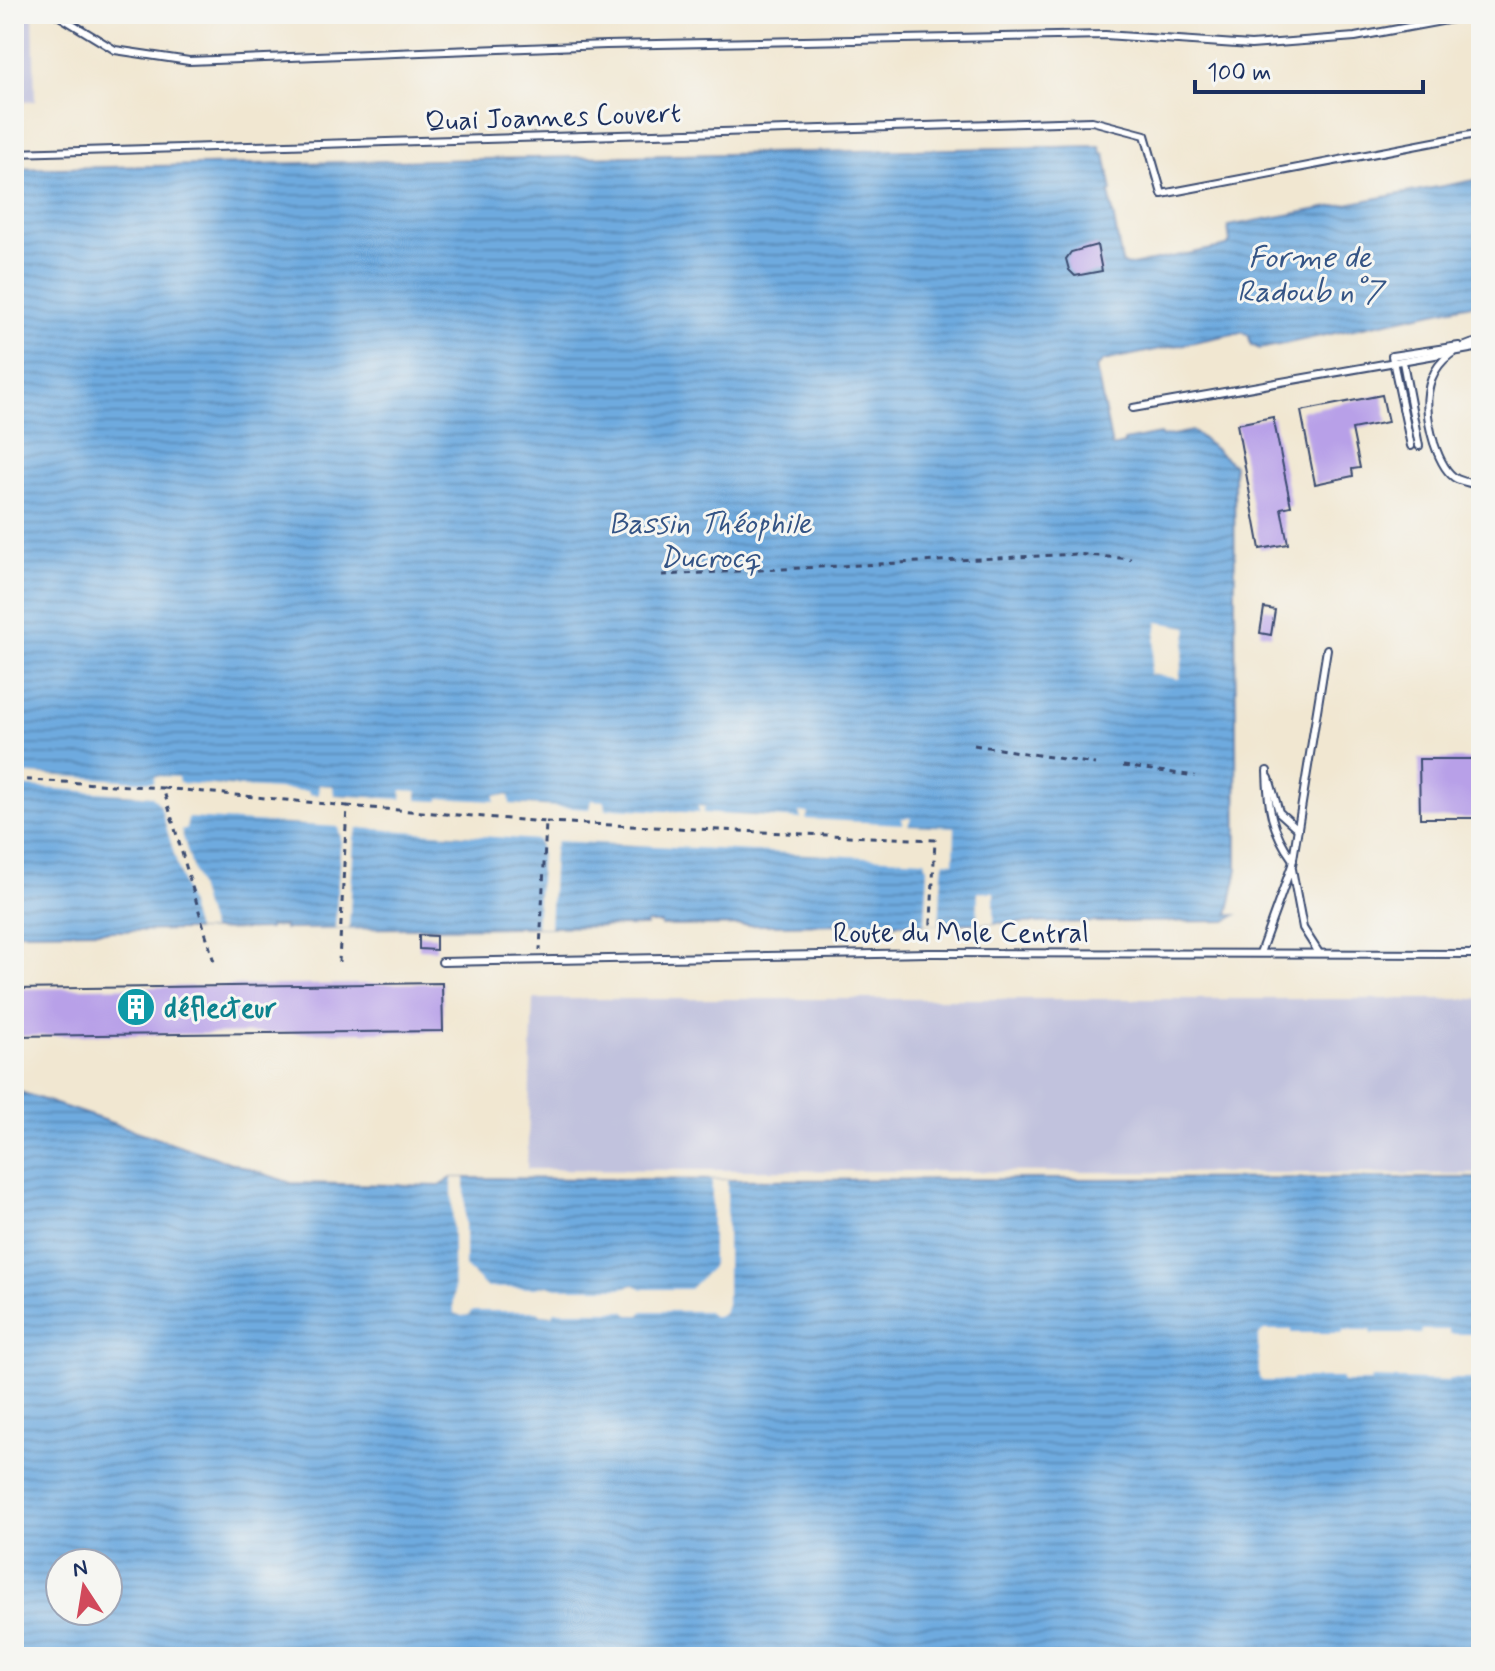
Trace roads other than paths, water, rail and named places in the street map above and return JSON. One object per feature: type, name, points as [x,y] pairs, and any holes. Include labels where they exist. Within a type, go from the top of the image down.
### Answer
[{"type":"lane","points":[[56,14],[115,50],[189,61],[606,45],[1105,35],[1251,45],[1355,37],[1479,14]]},
{"type":"lane","name":"Quai Joannes Couvert","points":[[14,153],[1092,121],[1145,135],[1162,194],[1481,133]]},
{"type":"lane","points":[[1133,408],[1481,341]]},
{"type":"lane","points":[[1462,345],[1440,362],[1428,386],[1427,419],[1439,457],[1455,478],[1481,486]]},
{"type":"lane","points":[[1393,360],[1403,362],[1481,347]]},
{"type":"lane","points":[[1393,360],[1415,446],[1403,362]]},
{"type":"lane","points":[[1260,953],[1292,863],[1327,649]]},
{"type":"lane","points":[[1298,829],[1279,812],[1267,771],[1268,808],[1292,863],[1303,928],[1319,953]]},
{"type":"lane","name":"Route du Mole Central","points":[[442,962],[930,953],[1481,954]]},
{"type":"water","name":"Bassin Théophile Ducrocq","points":[[1100,146],[1105,154],[1112,191],[1109,192],[1122,263],[1127,266],[1227,246],[1230,242],[1228,226],[1481,179],[1481,302],[1260,349],[1251,345],[1249,336],[1242,332],[1103,361],[1096,368],[1112,447],[1124,444],[1124,441],[1193,431],[1234,465],[1237,874],[1228,915],[1236,915],[1226,921],[661,926],[661,923],[647,923],[646,926],[284,929],[284,926],[269,929],[14,932],[14,169]]},
{"type":"water","points":[[14,1090],[291,1183],[439,1186],[452,1178],[1481,1178],[1481,1657],[14,1657]]},
{"type":"place","name":"déflecteur","points":[[136,1007]]},
{"type":"water label","name":"Forme de Radoub n°7","points":[[1310,274]]}]
